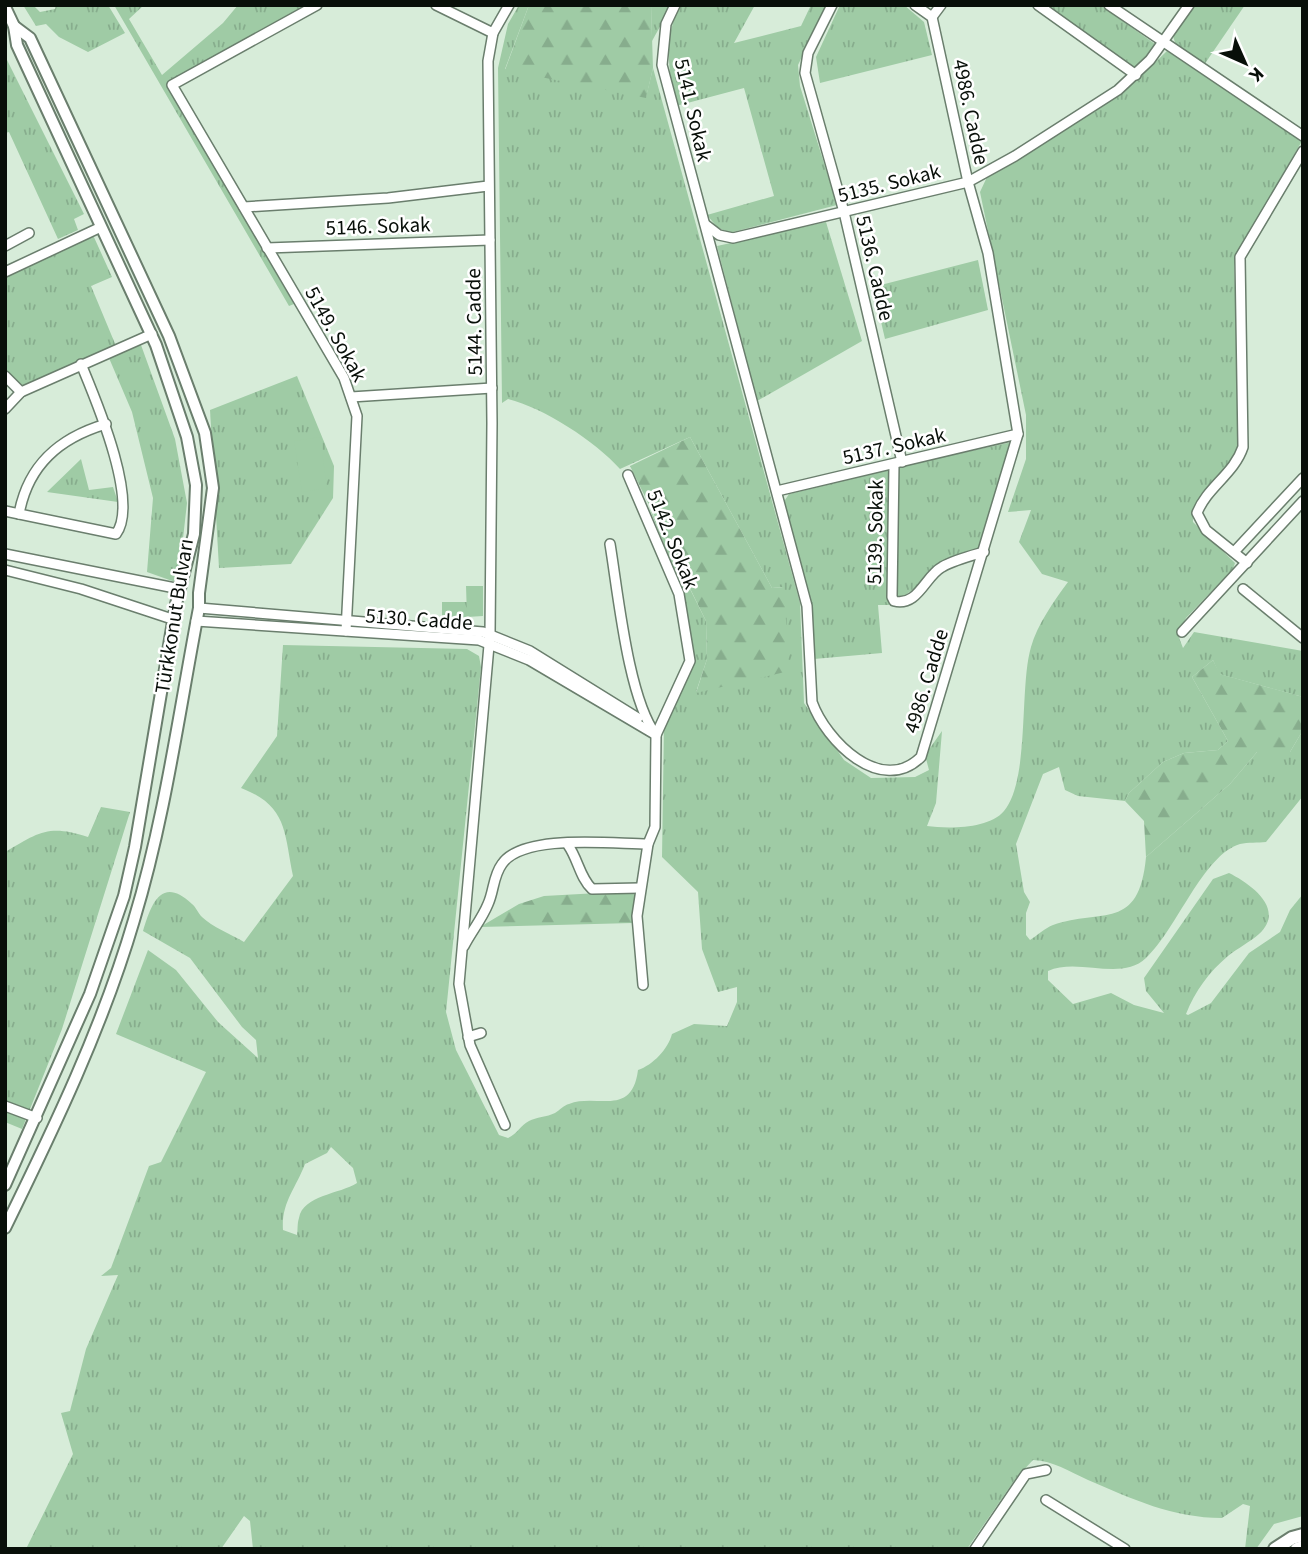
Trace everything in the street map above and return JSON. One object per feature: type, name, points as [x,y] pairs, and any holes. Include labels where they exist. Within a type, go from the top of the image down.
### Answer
[{"type":"main road","points":[[1276,1548],[1303,1535]]},
{"type":"main road","points":[[1297,1549],[1303,1547]]},
{"type":"street","name":"5149. Sokak","points":[[317,5],[172,85],[351,397],[357,416],[346,626]]},
{"type":"street","points":[[436,5],[493,33]]},
{"type":"street","name":"5144. Cadde","points":[[505,1125],[480,1072],[468,1037],[461,1003],[460,954],[490,638],[492,388],[488,61],[493,33],[509,5]]},
{"type":"street","name":"5141. Sokak","points":[[675,5],[666,24],[662,65],[705,224]]},
{"type":"street","name":"5136. Cadde","points":[[832,5],[808,53],[805,73],[844,212],[898,463]]},
{"type":"street","points":[[915,5],[932,17],[941,5]]},
{"type":"street","points":[[1038,5],[1136,75]]},
{"type":"street","points":[[1109,5],[1303,136]]},
{"type":"street","name":"5135. Sokak","points":[[705,224],[719,234],[733,238],[968,182],[1100,103],[1136,75],[1163,43],[1189,5]]},
{"type":"street","name":"Türkkonut Bulvarı","points":[[5,8],[9,28],[152,334],[187,437],[195,485],[194,534],[180,589],[124,896],[90,994],[5,1185]]},
{"type":"street","name":"4986. Cadde","points":[[705,224],[807,606],[812,702],[824,724],[857,761],[892,770],[910,767],[921,757],[1018,434],[994,282],[968,182],[932,17]]},
{"type":"street","name":"Türkkonut Bulvarı","points":[[5,1228],[75,1076],[128,939],[153,849],[200,608],[198,593],[213,488],[205,433],[169,336],[30,38],[9,28]]},
{"type":"street","points":[[1247,563],[1206,530],[1197,513],[1205,498],[1237,463],[1243,447],[1240,257],[1303,151]]},
{"type":"street","points":[[244,207],[388,198],[488,186]]},
{"type":"street","points":[[5,272],[101,226]]},
{"type":"street","points":[[5,246],[29,233]]},
{"type":"street","name":"5146. Sokak","points":[[267,248],[490,240]]},
{"type":"street","points":[[5,409],[21,392],[152,334]]},
{"type":"street","points":[[5,511],[116,534],[123,502],[106,424],[81,364]]},
{"type":"street","points":[[5,376],[21,392]]},
{"type":"street","points":[[351,397],[492,388]]},
{"type":"street","points":[[19,514],[24,488],[41,462],[78,433],[106,424]]},
{"type":"street","name":"5137. Sokak","points":[[777,491],[1018,434]]},
{"type":"street","name":"5139. Sokak","points":[[898,463],[894,601],[900,602],[917,594],[936,571],[945,565],[984,551]]},
{"type":"street","name":"5142. Sokak","points":[[628,475],[679,594],[690,661],[656,735]]},
{"type":"street","points":[[1234,552],[1303,478]]},
{"type":"street","points":[[1182,632],[1303,500]]},
{"type":"street","points":[[610,544],[635,681],[649,725],[656,735],[654,827],[648,844],[636,916],[643,985]]},
{"type":"street","points":[[5,554],[198,593]]},
{"type":"street","points":[[5,570],[81,589],[175,620],[196,621]]},
{"type":"street","points":[[1243,589],[1303,638]]},
{"type":"street","name":"5130. Cadde","points":[[200,608],[346,626],[490,638],[538,655],[649,725]]},
{"type":"street","name":"5130. Cadde","points":[[196,621],[346,626]]},
{"type":"street","name":"5130. Cadde","points":[[490,638],[656,735]]},
{"type":"street","points":[[460,954],[488,905],[494,881],[503,863],[516,851],[530,846],[648,844]]},
{"type":"street","points":[[568,845],[586,884],[592,889],[640,888]]},
{"type":"street","points":[[468,1037],[481,1033]]},
{"type":"street","points":[[5,1106],[37,1118]]},
{"type":"street","points":[[975,1549],[1026,1474],[1046,1470]]},
{"type":"street","points":[[1046,1500],[1125,1549]]},
{"type":"green space","points":[[23,5],[33,5],[40,12],[55,9],[56,5],[108,5],[125,33],[88,52],[59,37],[46,24],[36,26]]},
{"type":"green space","points":[[114,5],[144,5],[129,19],[162,75],[223,23],[238,5],[311,5],[168,87],[294,304],[289,306]]},
{"type":"green space","points":[[519,5],[529,5],[505,69],[646,97],[653,68],[800,603],[804,703],[844,760],[871,778],[915,777],[929,770],[925,755],[942,731],[936,803],[927,826],[957,827],[979,824],[1004,811],[1012,797],[1021,756],[1025,686],[1031,647],[1042,622],[1068,582],[1042,574],[1019,542],[1031,510],[1008,512],[1026,459],[1026,415],[980,192],[987,177],[1138,79],[1167,51],[1302,141],[1239,250],[1234,266],[1242,439],[1233,466],[1201,497],[1194,512],[1193,522],[1235,563],[1233,569],[1186,618],[1178,635],[1183,648],[1194,632],[1303,651],[1303,697],[1219,674],[1213,660],[1192,677],[1228,741],[1218,750],[1184,753],[1163,762],[1129,793],[1125,801],[1078,796],[1065,790],[1059,767],[1043,774],[1016,844],[1024,892],[1030,902],[1026,913],[1026,935],[1030,940],[1053,925],[1115,913],[1126,907],[1135,897],[1142,881],[1146,857],[1230,784],[1257,752],[1290,752],[1303,730],[1303,796],[1266,842],[1240,844],[1214,862],[1169,930],[1146,958],[1136,965],[1124,968],[1072,966],[1048,971],[1048,980],[1073,1004],[1111,993],[1134,1005],[1164,1013],[1146,991],[1144,978],[1213,879],[1229,873],[1247,884],[1262,898],[1269,915],[1259,934],[1228,956],[1209,975],[1194,997],[1186,1014],[1188,1015],[1211,1003],[1249,953],[1280,932],[1290,910],[1303,894],[1303,1516],[1274,1524],[1256,1549],[1245,1549],[1250,1506],[1243,1504],[1222,1518],[1187,1515],[1137,1500],[1054,1464],[1033,1460],[1016,1478],[967,1549],[253,1549],[250,1521],[244,1516],[221,1549],[26,1549],[73,1454],[61,1413],[70,1411],[86,1349],[118,1275],[101,1276],[111,1268],[149,1166],[161,1162],[206,1072],[116,1034],[148,950],[176,970],[218,1022],[258,1058],[256,1040],[242,1027],[190,958],[143,931],[154,903],[165,893],[172,892],[192,904],[211,924],[244,942],[293,876],[285,834],[276,812],[268,803],[241,788],[277,736],[283,645],[467,649],[479,656],[481,667],[446,1012],[456,1050],[499,1135],[508,1138],[529,1121],[555,1113],[564,1106],[579,1101],[621,1099],[634,1085],[638,1070],[659,1056],[672,1034],[694,1024],[727,1026],[737,1002],[737,987],[718,992],[702,949],[698,892],[662,857],[664,725],[694,659],[683,592],[649,507],[706,621],[707,659],[696,692],[783,587],[772,588],[690,437],[620,469],[597,448],[553,418],[522,403],[508,399],[502,403],[498,68],[508,24]],"holes":[[[331,1147],[353,1168],[357,1183],[307,1204],[299,1218],[297,1235],[283,1230],[284,1212],[305,1164],[327,1153]]]},
{"type":"green space","points":[[529,5],[651,5],[653,68],[646,98],[505,70]]},
{"type":"green space","points":[[651,5],[672,5],[652,41]]},
{"type":"green space","points":[[681,5],[755,5],[734,43],[801,26],[811,5],[827,5],[798,65],[800,86],[837,205],[729,233],[717,227],[707,215],[774,196],[744,88],[676,106],[669,68],[669,42]]},
{"type":"green space","points":[[840,5],[904,5],[924,22],[932,55],[820,83],[816,57]]},
{"type":"green space","points":[[1045,5],[1100,5],[1155,44],[1136,69]]},
{"type":"green space","points":[[1195,5],[1245,5],[1204,65],[1176,46],[1173,36]]},
{"type":"green space","points":[[5,56],[84,214],[74,219],[78,230],[58,239],[9,132],[5,133]]},
{"type":"green space","points":[[826,222],[862,341],[757,401],[717,246]]},
{"type":"green space","points":[[93,235],[112,277],[91,286],[116,346],[24,388],[5,369],[5,275]]},
{"type":"green space","points":[[978,260],[988,310],[885,339],[873,287]]},
{"type":"green space","points":[[141,345],[175,439],[187,503],[178,583],[147,572],[153,498],[132,412],[109,358]]},
{"type":"green space","points":[[297,376],[334,466],[333,498],[291,564],[219,568],[210,410]]},
{"type":"green space","points":[[320,437],[327,488],[302,492],[294,441]]},
{"type":"green space","points":[[690,437],[772,588],[784,587],[789,671],[696,693],[707,659],[706,621],[630,466]]},
{"type":"green space","points":[[1012,442],[982,548],[942,562],[922,583],[901,598],[896,595],[898,467]]},
{"type":"green space","points":[[81,459],[89,490],[113,487],[118,502],[47,492]]},
{"type":"green space","points":[[888,470],[889,605],[878,605],[882,653],[814,659],[810,596],[783,503],[789,494]]},
{"type":"green space","points":[[466,586],[483,586],[483,616],[467,617]]},
{"type":"green space","points":[[442,602],[467,602],[467,617],[442,617]]},
{"type":"green space","points":[[1213,660],[1220,674],[1303,697],[1303,730],[1290,752],[1257,752],[1230,784],[1146,857],[1144,821],[1125,801],[1129,793],[1163,762],[1184,753],[1218,750],[1228,741],[1192,677]]},
{"type":"green space","points":[[101,807],[130,812],[62,1029],[22,1129],[5,1122],[5,852],[45,832],[63,831],[88,837]]},
{"type":"green space","points":[[635,891],[633,923],[480,927],[519,904],[544,896]]}]
